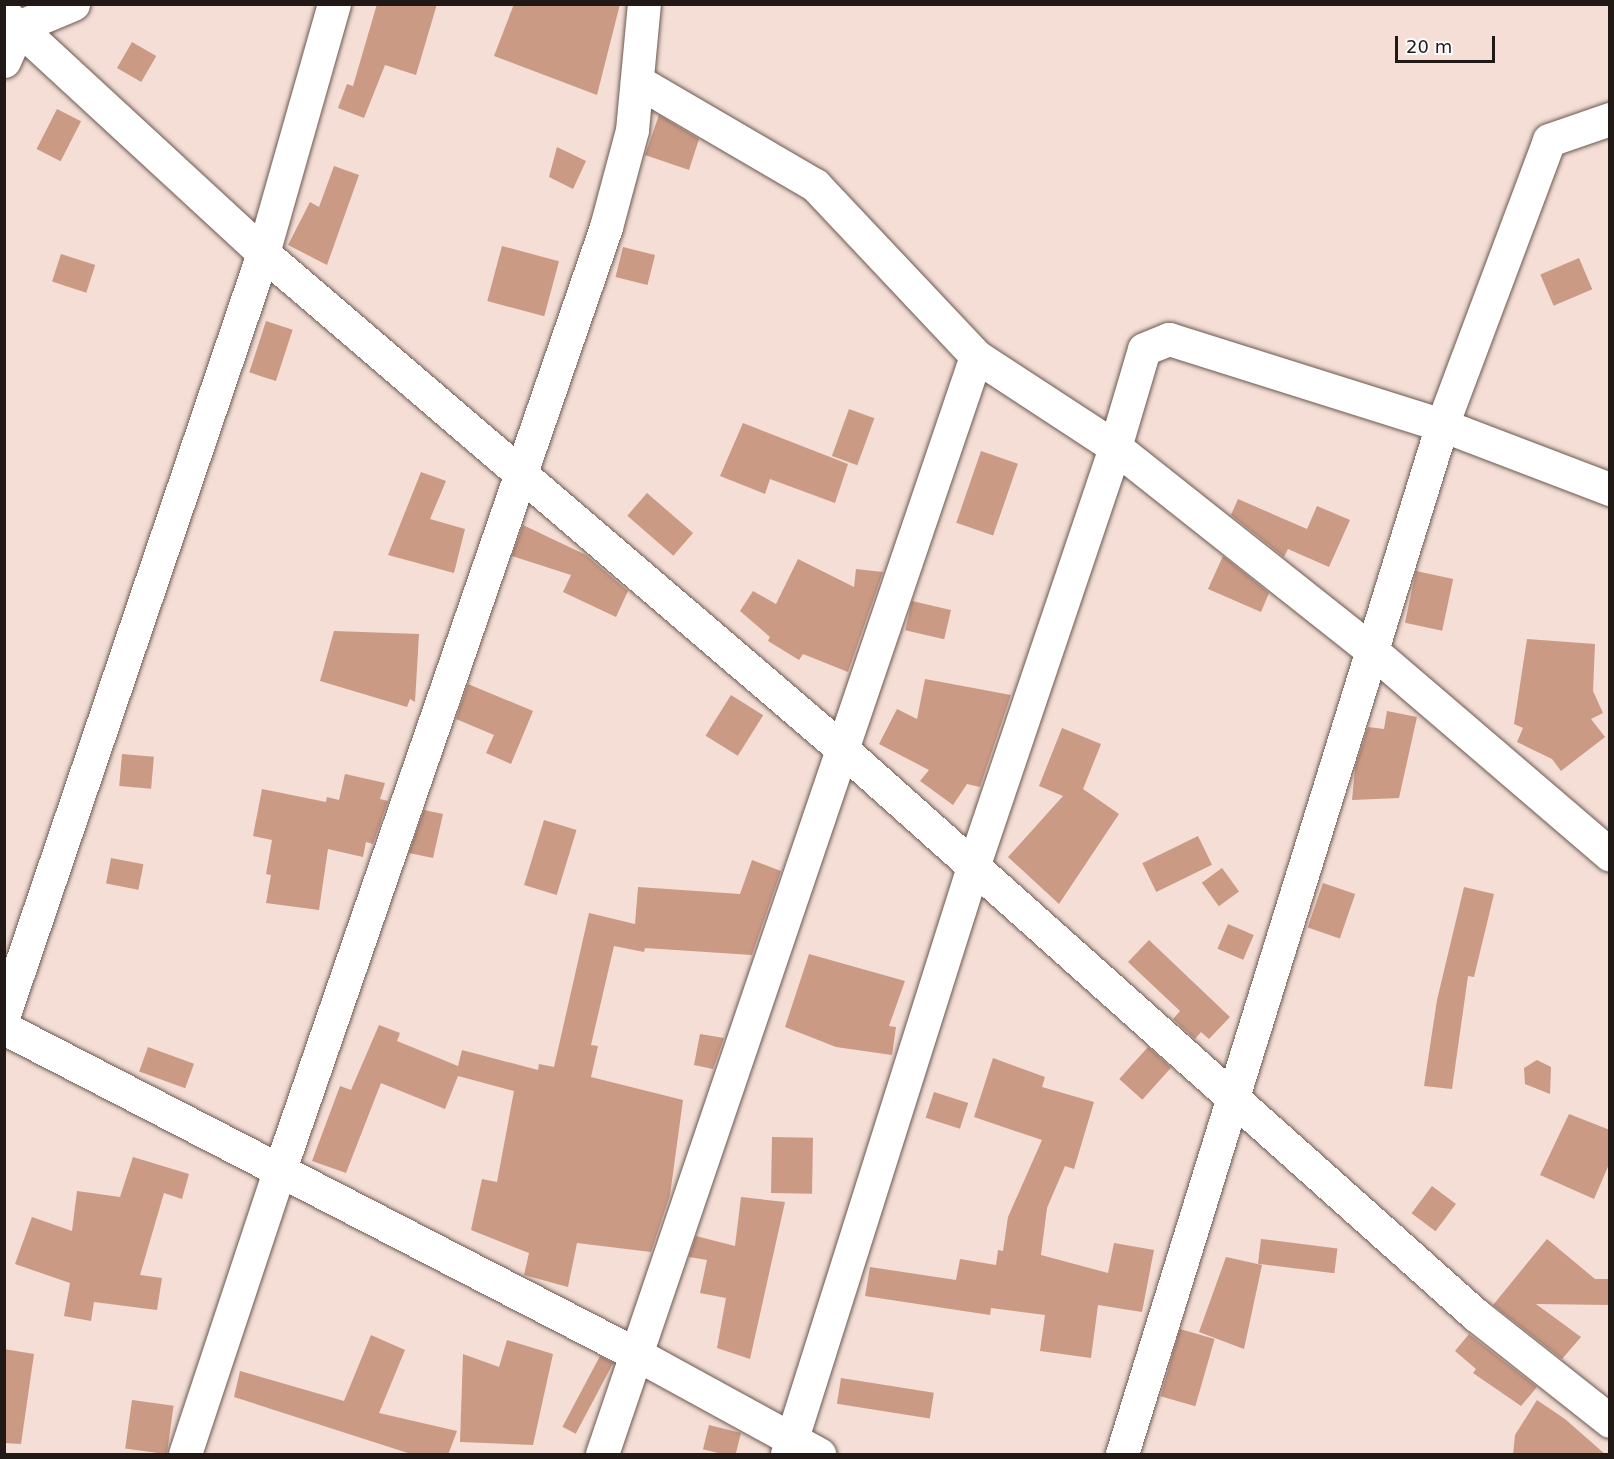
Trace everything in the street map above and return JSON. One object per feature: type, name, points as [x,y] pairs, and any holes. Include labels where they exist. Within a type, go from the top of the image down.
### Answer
[{"type":"street","points":[[9,25],[73,4]]},
{"type":"street","points":[[4,1014],[263,253],[334,4]]},
{"type":"street","points":[[185,1455],[279,1172],[523,473],[606,227],[633,129],[644,4]]},
{"type":"street","points":[[4,61],[9,25]]},
{"type":"street","points":[[9,25],[263,253],[523,473],[842,749],[1230,1099],[1476,1314],[1610,1421]]},
{"type":"street","points":[[637,81],[815,185],[976,356],[1116,447],[1370,649],[1610,855]]},
{"type":"street","points":[[1122,1455],[1230,1099],[1442,424],[1549,140],[1610,119]]},
{"type":"street","points":[[4,1028],[279,1172],[636,1354],[799,1450],[973,867],[1116,447],[1144,349],[1169,339],[1442,424],[1610,489]]},
{"type":"street","points":[[602,1455],[976,356]]},
{"type":"building","points":[[377,4],[437,4],[416,75],[385,65],[364,118],[338,108],[347,84],[353,86]]},
{"type":"building","points":[[514,4],[620,4],[597,95],[494,56]]},
{"type":"building","points":[[132,42],[156,56],[141,82],[117,68]]},
{"type":"building","points":[[57,109],[81,121],[61,161],[37,149]]},
{"type":"building","points":[[659,115],[699,139],[689,170],[645,155]]},
{"type":"building","points":[[557,147],[586,161],[573,189],[549,177]]},
{"type":"building","points":[[334,166],[359,175],[327,265],[288,245],[310,202],[319,207]]},
{"type":"building","points":[[502,246],[559,261],[544,316],[487,301]]},
{"type":"building","points":[[623,247],[655,255],[648,285],[616,277]]},
{"type":"building","points":[[61,254],[95,265],[86,293],[52,282]]},
{"type":"building","points":[[1579,258],[1592,289],[1554,306],[1540,274]]},
{"type":"building","points":[[266,321],[293,330],[276,381],[249,372]]},
{"type":"building","points":[[849,409],[874,418],[857,465],[832,456]]},
{"type":"building","points":[[743,423],[848,464],[835,503],[770,479],[765,494],[720,476]]},
{"type":"building","points":[[981,451],[1018,464],[993,536],[956,523]]},
{"type":"building","points":[[421,472],[446,481],[430,519],[465,529],[454,573],[388,555]]},
{"type":"building","points":[[647,493],[693,533],[673,556],[627,516]]},
{"type":"building","points":[[1238,499],[1307,529],[1317,506],[1350,520],[1329,567],[1288,549],[1284,557],[1231,515]]},
{"type":"building","points":[[523,525],[586,555],[628,591],[616,617],[563,592],[571,575],[512,556]]},
{"type":"building","points":[[1223,556],[1269,593],[1261,612],[1208,589]]},
{"type":"building","points":[[798,559],[854,587],[856,569],[883,572],[848,672],[803,654],[799,660],[768,641],[770,637],[740,611],[753,591],[776,604]]},
{"type":"building","points":[[1416,571],[1453,579],[1442,631],[1405,623]]},
{"type":"building","points":[[912,601],[951,610],[944,639],[905,630]]},
{"type":"building","points":[[334,631],[419,634],[415,702],[410,699],[407,707],[320,681]]},
{"type":"building","points":[[1527,639],[1595,644],[1593,691],[1603,713],[1591,719],[1605,737],[1561,771],[1552,759],[1517,742],[1523,728],[1514,724]]},
{"type":"building","points":[[925,679],[1011,695],[980,787],[967,784],[953,805],[920,781],[929,770],[879,744],[897,709],[917,719]]},
{"type":"building","points":[[468,684],[533,711],[511,764],[486,753],[494,735],[456,719]]},
{"type":"building","points":[[731,695],[763,715],[738,756],[706,736]]},
{"type":"building","points":[[1387,711],[1417,717],[1399,798],[1352,800],[1355,768],[1368,727],[1384,729]]},
{"type":"building","points":[[1062,728],[1101,744],[1083,789],[1119,814],[1059,904],[1008,857],[1063,796],[1039,786]]},
{"type":"building","points":[[122,754],[154,757],[151,789],[119,786]]},
{"type":"building","points":[[345,774],[385,783],[380,799],[388,801],[373,844],[366,842],[363,857],[328,849],[319,910],[266,903],[271,875],[266,874],[272,840],[253,836],[262,789],[326,802],[327,797],[339,800]]},
{"type":"building","points":[[424,810],[443,814],[433,858],[409,853]]},
{"type":"building","points":[[544,820],[577,830],[557,895],[524,885]]},
{"type":"building","points":[[1198,836],[1212,865],[1156,892],[1142,863]]},
{"type":"building","points":[[111,858],[143,864],[138,890],[106,884]]},
{"type":"building","points":[[752,860],[781,871],[752,955],[645,948],[644,952],[614,946],[591,1045],[598,1046],[591,1077],[683,1100],[670,1195],[651,1252],[577,1243],[568,1287],[524,1275],[529,1253],[471,1230],[482,1179],[497,1182],[514,1091],[458,1076],[445,1109],[381,1083],[346,1173],[312,1161],[340,1086],[351,1090],[379,1025],[400,1033],[397,1041],[458,1066],[462,1050],[538,1070],[539,1064],[554,1067],[589,913],[635,924],[638,887],[740,894]]},
{"type":"building","points":[[1222,868],[1239,891],[1219,906],[1202,883]]},
{"type":"building","points":[[1323,883],[1355,894],[1340,939],[1308,927]]},
{"type":"building","points":[[1464,887],[1494,894],[1474,977],[1468,976],[1452,1089],[1424,1086],[1437,1000]]},
{"type":"building","points":[[1228,924],[1254,935],[1243,960],[1217,949]]},
{"type":"building","points":[[1149,940],[1230,1017],[1209,1039],[1201,1032],[1195,1039],[1173,1019],[1180,1011],[1128,962]]},
{"type":"building","points":[[809,954],[905,981],[889,1026],[896,1027],[892,1055],[836,1047],[785,1027]]},
{"type":"building","points":[[700,1034],[724,1038],[713,1069],[694,1065]]},
{"type":"building","points":[[148,1047],[194,1064],[185,1088],[139,1071]]},
{"type":"building","points":[[1148,1047],[1171,1068],[1142,1100],[1119,1079]]},
{"type":"building","points":[[993,1058],[1045,1077],[1042,1087],[1094,1102],[1074,1169],[1065,1166],[1047,1208],[1041,1255],[1108,1273],[1114,1243],[1154,1250],[1142,1312],[1098,1305],[1091,1358],[1040,1351],[1045,1315],[991,1308],[990,1315],[865,1296],[870,1267],[956,1280],[960,1259],[996,1265],[998,1250],[1003,1251],[1008,1217],[1042,1140],[974,1117]]},
{"type":"building","points":[[1537,1060],[1551,1067],[1550,1094],[1525,1084],[1524,1068]]},
{"type":"building","points":[[934,1092],[968,1103],[960,1129],[926,1118]]},
{"type":"building","points":[[1569,1114],[1610,1130],[1610,1162],[1594,1199],[1540,1175]]},
{"type":"building","points":[[772,1137],[813,1138],[812,1194],[771,1193]]},
{"type":"building","points":[[133,1157],[189,1174],[182,1199],[164,1193],[140,1275],[162,1278],[157,1310],[94,1302],[91,1321],[64,1316],[70,1283],[15,1264],[32,1217],[72,1231],[77,1191],[120,1197]]},
{"type":"building","points":[[1432,1186],[1456,1204],[1435,1231],[1412,1213]]},
{"type":"building","points":[[741,1197],[785,1202],[750,1359],[717,1348],[726,1298],[700,1293],[707,1260],[689,1257],[696,1236],[735,1246]]},
{"type":"building","points":[[1261,1239],[1337,1248],[1334,1273],[1258,1264]]},
{"type":"building","points":[[1547,1239],[1595,1279],[1610,1279],[1610,1305],[1536,1304],[1581,1337],[1562,1359],[1493,1305]]},
{"type":"building","points":[[1226,1257],[1262,1265],[1244,1349],[1199,1332]]},
{"type":"building","points":[[1180,1329],[1215,1339],[1195,1406],[1161,1396]]},
{"type":"building","points":[[1469,1334],[1537,1387],[1521,1406],[1473,1373],[1476,1369],[1455,1351]]},
{"type":"building","points":[[371,1335],[405,1350],[379,1413],[457,1431],[448,1455],[414,1455],[234,1397],[240,1371],[344,1401]]},
{"type":"building","points":[[507,1340],[553,1354],[533,1445],[460,1442],[463,1354],[499,1367]]},
{"type":"building","points":[[4,1349],[34,1354],[21,1444],[4,1443]]},
{"type":"building","points":[[600,1356],[613,1363],[576,1434],[562,1427]]},
{"type":"building","points":[[841,1378],[934,1393],[930,1418],[837,1404]]},
{"type":"building","points":[[132,1400],[174,1406],[167,1454],[125,1449]]},
{"type":"building","points":[[1537,1400],[1565,1419],[1606,1455],[1513,1455],[1515,1435]]},
{"type":"building","points":[[709,1425],[741,1433],[736,1454],[722,1454],[703,1449]]}]
